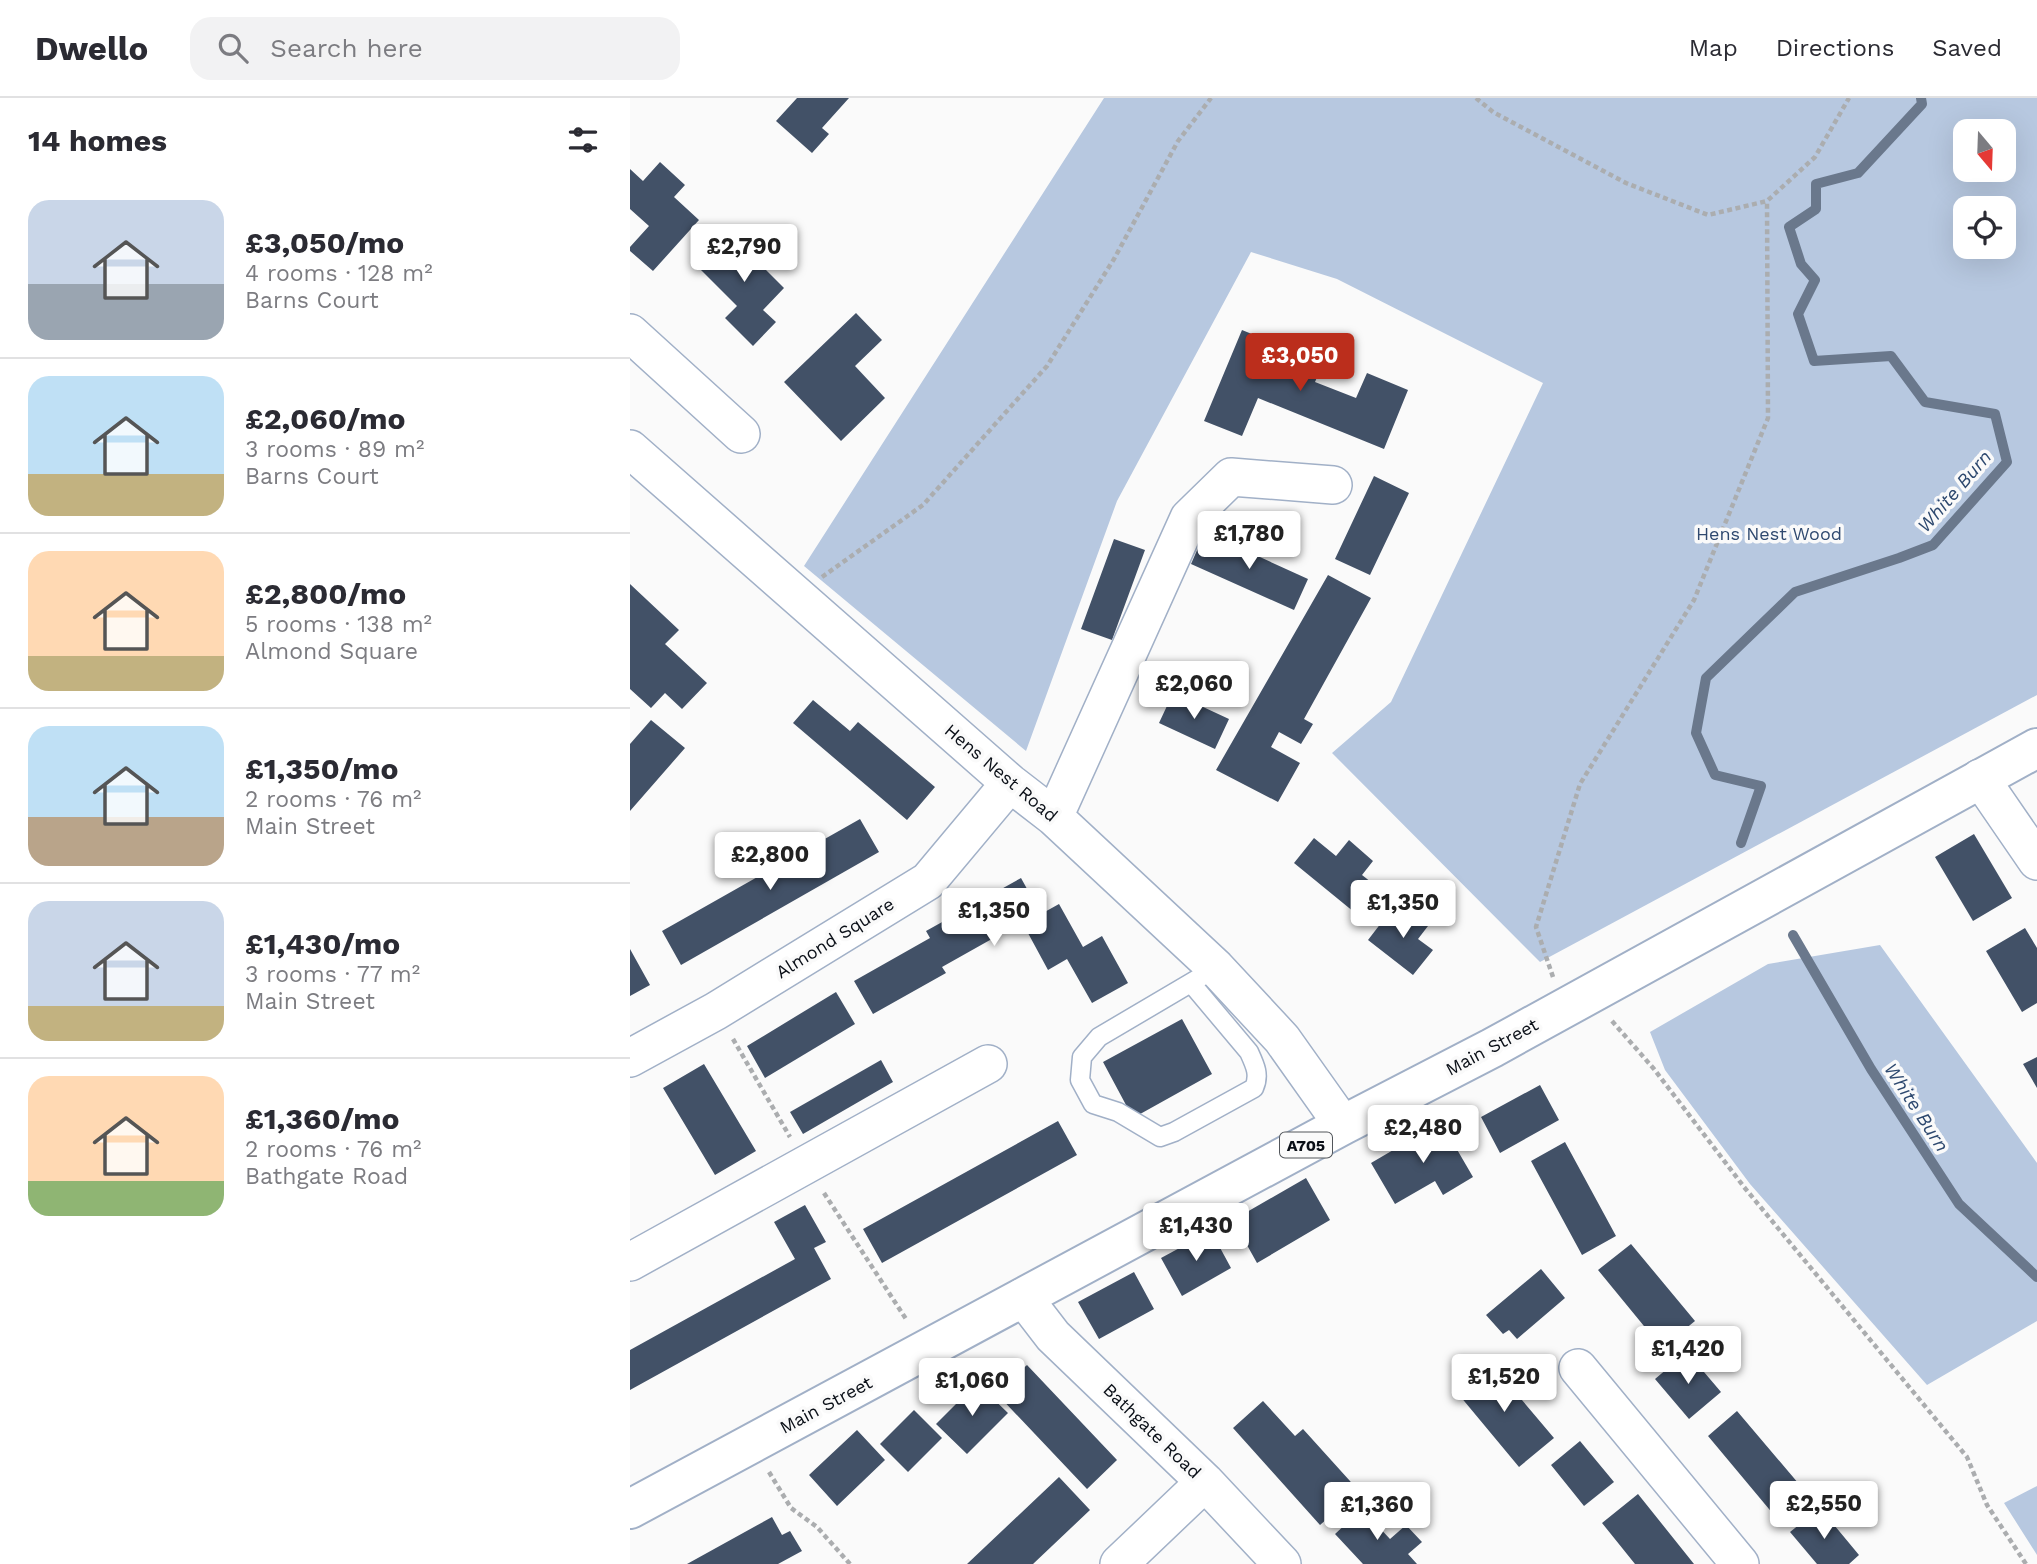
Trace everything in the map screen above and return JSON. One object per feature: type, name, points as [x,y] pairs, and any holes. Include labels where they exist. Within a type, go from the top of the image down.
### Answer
[{"type":"main road","name":"A705","points":[[1980,778],[2037,747]]},
{"type":"main road","name":"Main Street","points":[[630,1509],[1343,1125],[1492,1048],[1980,778]]},
{"type":"street","points":[[630,333],[741,434]]},
{"type":"street","name":"Hens Nest Road","points":[[630,449],[1010,783],[1054,817],[1204,975],[1282,1040],[1343,1125]]},
{"type":"street","points":[[1054,817],[1189,518],[1231,477],[1333,485]]},
{"type":"street","points":[[1980,778],[2037,861]]},
{"type":"street","name":"Almond Square","points":[[630,1058],[716,1011],[928,881],[1010,783]]},
{"type":"street","points":[[630,1262],[988,1064]]},
{"type":"street","name":"Bathgate Road","points":[[1023,1297],[1053,1336],[1205,1482],[1282,1564]]},
{"type":"street","points":[[1577,1368],[1740,1564]]},
{"type":"street","points":[[1119,1564],[1205,1482]]},
{"type":"lane","points":[[1204,975],[1255,1065],[1258,1080],[1254,1088],[1160,1137],[1118,1112],[1093,1104],[1080,1080],[1082,1057],[1099,1037],[1204,975]]},
{"type":"path","points":[[796,596],[923,505],[1047,366],[1114,259],[1178,141],[1211,98]]},
{"type":"path","points":[[1476,98],[1493,112],[1626,183],[1708,215],[1767,201],[1815,157],[1849,98]]},
{"type":"path","points":[[1767,201],[1768,418],[1694,600],[1580,784],[1535,927],[1576,1001],[1654,1069],[1744,1187],[1967,1457],[1987,1505],[2026,1564]]},
{"type":"path","points":[[716,1011],[806,1164],[906,1319],[895,1325]]},
{"type":"path","points":[[753,1444],[791,1508],[817,1527],[850,1564]]},
{"type":"green space","name":"Hens Nest Wood","points":[[1104,98],[2037,98],[2037,695],[1540,962],[1332,753],[1391,702],[1543,383],[1337,279],[1251,252],[1117,501],[1026,751],[804,566]]},
{"type":"green space","points":[[1880,945],[2037,1163],[2037,1321],[1927,1385],[1750,1184],[1665,1070],[1650,1032],[1768,964]]},
{"type":"green space","points":[[2037,1486],[2037,1555],[2004,1503]]},
{"type":"building","points":[[797,98],[849,98],[822,128],[829,134],[812,153],[776,121]]},
{"type":"building","points":[[660,162],[685,185],[674,197],[699,220],[653,271],[630,251],[630,247],[649,226],[630,209],[630,169],[643,181]]},
{"type":"building","points":[[727,233],[749,254],[764,238],[778,253],[764,268],[784,288],[763,310],[776,322],[753,346],[725,318],[737,306],[696,265]]},
{"type":"building","points":[[856,313],[882,340],[855,366],[885,398],[841,441],[784,382]]},
{"type":"building","points":[[1242,330],[1323,363],[1315,382],[1356,398],[1367,373],[1408,390],[1384,449],[1258,398],[1242,436],[1204,421]]},
{"type":"building","points":[[1374,476],[1409,493],[1370,575],[1335,559]]},
{"type":"building","points":[[1205,532],[1308,579],[1294,610],[1191,564]]},
{"type":"building","points":[[1114,539],[1145,550],[1112,640],[1081,629]]},
{"type":"building","points":[[1328,575],[1371,598],[1304,719],[1313,724],[1301,744],[1279,732],[1271,747],[1300,763],[1278,802],[1216,770]]},
{"type":"building","points":[[630,584],[679,630],[665,644],[707,683],[682,709],[665,693],[651,708],[630,689]]},
{"type":"building","points":[[1173,693],[1229,719],[1215,749],[1159,723]]},
{"type":"building","points":[[813,700],[850,731],[858,722],[935,787],[907,820],[793,723]]},
{"type":"building","points":[[651,720],[685,748],[630,811],[630,744]]},
{"type":"building","points":[[860,819],[879,852],[681,965],[662,931]]},
{"type":"building","points":[[1974,834],[2012,898],[1973,921],[1935,857]]},
{"type":"building","points":[[1314,838],[1336,856],[1349,840],[1373,861],[1362,875],[1376,886],[1354,912],[1294,863]]},
{"type":"building","points":[[1021,878],[1041,914],[1059,904],[1083,947],[1102,936],[1128,983],[1092,1003],[1067,959],[1048,970],[1022,922],[942,967],[946,973],[873,1014],[854,981],[930,938],[926,931]]},
{"type":"building","points":[[1405,908],[1428,926],[1418,939],[1433,950],[1413,975],[1368,940],[1388,914],[1396,920]]},
{"type":"building","points":[[2025,928],[2037,948],[2037,1003],[2022,1012],[1986,951]]},
{"type":"building","points":[[630,949],[650,985],[630,996]]},
{"type":"building","points":[[836,992],[855,1024],[765,1078],[747,1046]]},
{"type":"building","points":[[1182,1019],[1212,1074],[1133,1118],[1103,1062]]},
{"type":"building","points":[[2037,1057],[2037,1088],[2023,1064]]},
{"type":"building","points":[[881,1060],[893,1082],[803,1134],[790,1112]]},
{"type":"building","points":[[704,1064],[756,1151],[715,1175],[663,1088]]},
{"type":"building","points":[[1540,1085],[1559,1120],[1500,1153],[1481,1117]]},
{"type":"building","points":[[1058,1121],[1077,1155],[882,1263],[863,1229]]},
{"type":"building","points":[[1441,1122],[1473,1177],[1443,1195],[1435,1181],[1395,1204],[1371,1163]]},
{"type":"building","points":[[1565,1142],[1616,1236],[1582,1255],[1531,1161]]},
{"type":"building","points":[[1306,1178],[1330,1220],[1257,1263],[1233,1220]]},
{"type":"building","points":[[805,1205],[826,1242],[814,1248],[831,1279],[630,1390],[630,1350],[795,1259],[774,1222]]},
{"type":"building","points":[[1211,1231],[1231,1268],[1182,1296],[1161,1258]]},
{"type":"building","points":[[1631,1244],[1695,1321],[1662,1348],[1598,1270]]},
{"type":"building","points":[[1541,1269],[1565,1298],[1517,1339],[1509,1330],[1503,1334],[1486,1315]]},
{"type":"building","points":[[1134,1272],[1154,1309],[1099,1339],[1078,1302]]},
{"type":"building","points":[[1687,1352],[1721,1392],[1689,1419],[1655,1379]]},
{"type":"building","points":[[1489,1361],[1554,1438],[1519,1467],[1455,1390]]},
{"type":"building","points":[[1027,1365],[1117,1460],[1087,1489],[996,1393]]},
{"type":"building","points":[[977,1383],[1008,1413],[967,1454],[936,1424]]},
{"type":"building","points":[[1263,1401],[1295,1436],[1303,1429],[1359,1491],[1320,1525],[1233,1428]]},
{"type":"building","points":[[914,1410],[942,1438],[908,1472],[880,1444]]},
{"type":"building","points":[[1737,1411],[1804,1490],[1774,1515],[1708,1436]]},
{"type":"building","points":[[857,1430],[885,1460],[837,1506],[809,1475]]},
{"type":"building","points":[[1580,1441],[1614,1482],[1584,1506],[1551,1465]]},
{"type":"building","points":[[1059,1477],[1090,1510],[1033,1564],[967,1564]]},
{"type":"building","points":[[1638,1494],[1694,1564],[1635,1564],[1602,1523]]},
{"type":"building","points":[[1820,1508],[1859,1555],[1849,1564],[1817,1564],[1790,1532]]},
{"type":"building","points":[[1362,1509],[1390,1539],[1406,1525],[1422,1542],[1408,1554],[1417,1564],[1363,1564],[1335,1534]]},
{"type":"building","points":[[772,1517],[782,1535],[790,1531],[802,1551],[778,1564],[687,1564]]},
{"type":"waterway","name":"White Burn","points":[[1741,843],[1761,786],[1715,775],[1696,733],[1706,678],[1795,592],[1933,545],[2007,462],[1995,414],[1925,402],[1891,356],[1814,361],[1798,314],[1815,280],[1801,264],[1789,227],[1816,209],[1816,184],[1858,173],[1922,104],[1921,98]]},
{"type":"waterway","name":"White Burn","points":[[1793,935],[1871,1069],[1959,1204],[2037,1277]]}]
